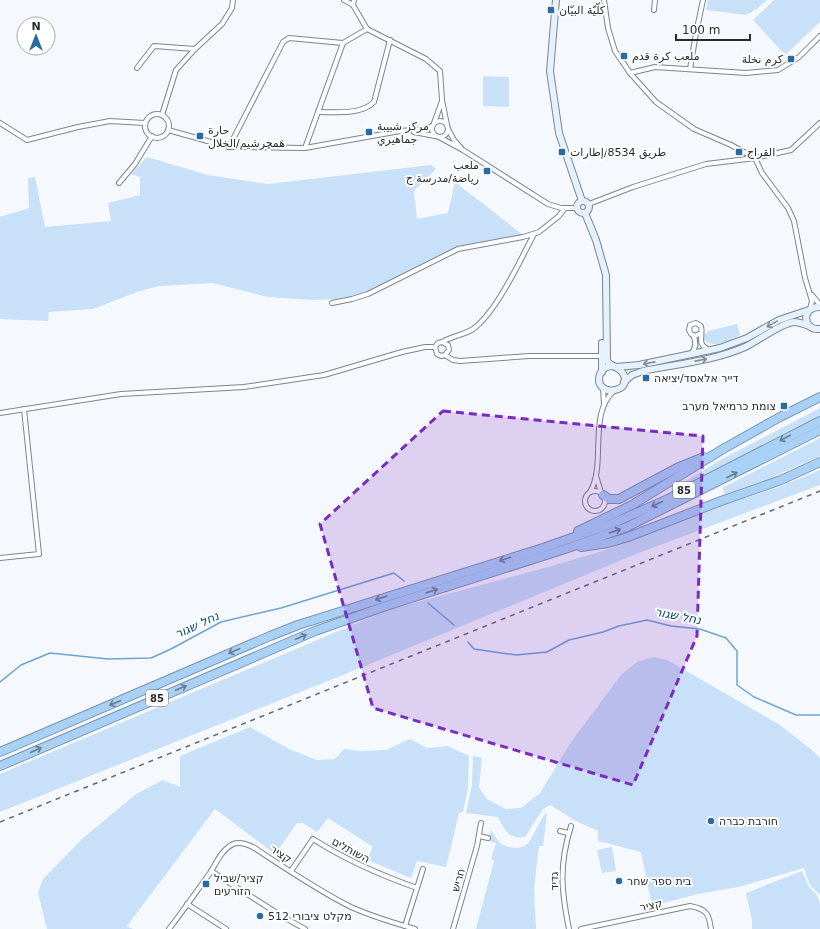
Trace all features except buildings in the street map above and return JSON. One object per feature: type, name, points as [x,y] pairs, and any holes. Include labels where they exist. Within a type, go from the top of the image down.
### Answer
[{"type":"highway","points":[[543,548],[632,505],[723,449],[819,397]]},
{"type":"highway","name":"85","points":[[0,752],[284,630],[543,548],[611,524],[648,509],[820,421]]},
{"type":"highway","name":"85","points":[[0,766],[315,631],[435,590],[565,549],[634,524],[820,430]]},
{"type":"highway","points":[[602,494],[609,500],[620,499],[688,463],[723,449]]},
{"type":"highway","points":[[565,549],[608,543],[628,537],[720,501],[781,480],[820,462]]},
{"type":"main road","points":[[556,0],[550,71],[560,133],[582,201]]},
{"type":"main road","points":[[582,201],[589,204],[589,209],[585,213]]},
{"type":"main road","points":[[582,201],[577,205],[577,208],[580,212],[585,213]]},
{"type":"main road","points":[[585,213],[596,240],[606,275],[604,356],[600,379],[602,387],[610,391],[621,387],[632,375],[643,371],[714,357],[735,351],[756,342],[788,324],[795,322],[809,326],[813,329],[820,329]]},
{"type":"main road","points":[[602,372],[607,367],[639,365],[711,350],[740,341],[779,320],[820,306]]},
{"type":"main road","points":[[809,326],[806,317],[810,310]]},
{"type":"main road","points":[[604,356],[608,363],[623,373],[624,382]]},
{"type":"street","points":[[162,115],[176,70],[195,49],[222,24],[232,8],[233,0]]},
{"type":"street","points":[[344,0],[353,5],[367,29],[426,59],[440,71],[442,100],[447,126],[454,140],[463,150]]},
{"type":"street","points":[[353,5],[354,0]]},
{"type":"street","points":[[604,0],[608,28],[615,51],[630,73],[656,102],[694,129],[731,145],[755,158],[762,173],[792,214],[796,227],[805,278],[812,301],[810,310]]},
{"type":"street","points":[[654,10],[655,0]]},
{"type":"street","points":[[690,69],[703,0]]},
{"type":"street","points":[[229,147],[283,42],[289,38],[343,43],[367,29]]},
{"type":"street","points":[[630,73],[655,67],[746,73],[778,70],[799,57],[820,36]]},
{"type":"street","points":[[318,112],[362,110],[369,107],[374,102],[390,40]]},
{"type":"street","points":[[305,148],[343,43]]},
{"type":"street","points":[[137,68],[154,46],[195,49]]},
{"type":"street","points":[[437,137],[431,131],[442,100]]},
{"type":"street","points":[[152,115],[162,115],[168,123],[168,130],[163,136],[152,136],[146,131],[147,120],[152,115]]},
{"type":"street","points":[[0,123],[27,140],[78,127],[110,121],[146,123]]},
{"type":"street","points":[[168,130],[229,147],[305,148],[400,131],[426,129],[441,121],[447,126]]},
{"type":"street","points":[[589,204],[633,187],[706,164],[755,158],[791,150],[820,123]]},
{"type":"street","points":[[437,137],[446,135],[447,126]]},
{"type":"street","points":[[400,131],[437,137],[463,150],[548,204],[565,208],[577,208]]},
{"type":"street","points":[[119,183],[135,164],[152,136]]},
{"type":"street","points":[[332,303],[368,294],[458,249],[523,237],[539,232],[559,216],[565,208]]},
{"type":"street","points":[[0,412],[121,394],[244,387],[324,375],[346,370],[402,352],[419,348],[435,347],[438,343],[473,329],[486,316],[514,272],[534,234]]},
{"type":"street","points":[[809,291],[820,306]]},
{"type":"street","points":[[691,354],[695,350],[696,346],[689,327],[694,323],[698,323],[701,326],[702,344],[711,350]]},
{"type":"street","points":[[693,335],[697,336],[701,333]]},
{"type":"street","points":[[442,342],[446,343],[449,347],[446,355]]},
{"type":"street","points":[[435,347],[437,354],[441,356],[446,355],[453,360],[460,361],[536,356],[604,356]]},
{"type":"street","points":[[602,387],[604,406]]},
{"type":"street","points":[[596,472],[602,494],[605,498],[604,505],[600,510],[593,511],[588,508],[585,502],[586,496],[590,492],[596,472],[601,415],[604,406],[616,390]]},
{"type":"street","points":[[0,558],[39,554],[24,408]]},
{"type":"street","points":[[590,492],[594,491],[602,494]]},
{"type":"street","name":"חריש","points":[[453,929],[478,846],[481,824]]},
{"type":"street","name":"גדיד","points":[[569,929],[563,896],[562,878],[564,850],[571,826]]},
{"type":"street","points":[[560,831],[568,833]]},
{"type":"street","points":[[479,836],[488,838]]},
{"type":"street","name":"השותלים","points":[[291,871],[313,839],[341,856],[367,869],[417,888]]},
{"type":"street","name":"קציר","points":[[169,929],[224,851],[237,843],[244,843],[253,847],[326,894],[352,907],[415,929]]},
{"type":"street","points":[[405,926],[423,869]]},
{"type":"street","points":[[211,871],[280,915],[305,929]]},
{"type":"street","points":[[187,904],[226,929]]},
{"type":"street","name":"קציר","points":[[580,929],[690,906],[702,909],[707,913],[710,919],[711,929]]},
{"type":"highlighted area","points":[[443,411],[703,436],[697,636],[633,785],[373,708],[320,524]]},
{"type":"shaded area","points":[[708,0],[767,0],[757,9],[746,15],[706,10]]},
{"type":"shaded area","points":[[774,0],[820,0],[820,22],[785,55],[753,20]]},
{"type":"shaded area","points":[[483,76],[509,77],[509,107],[483,106]]},
{"type":"shaded area","points":[[147,157],[208,175],[268,184],[431,165],[436,169],[414,191],[417,219],[448,213],[455,182],[523,235],[453,252],[366,293],[337,299],[313,300],[268,297],[213,283],[159,286],[137,292],[93,309],[49,312],[48,321],[0,319],[0,217],[29,208],[28,178],[35,177],[45,227],[111,221],[108,203],[140,195],[140,177],[131,174]]},
{"type":"shaded area","points":[[737,324],[740,335],[717,344],[708,343],[704,340],[704,335],[708,331]]},
{"type":"shaded area","points":[[820,408],[820,417],[716,470],[685,488],[681,484],[722,459]]},
{"type":"shaded area","points":[[820,438],[820,456],[768,479],[725,494],[722,488]]},
{"type":"shaded area","points":[[820,470],[820,485],[636,554],[348,673],[0,812],[0,774],[388,610],[552,566],[609,549],[703,512],[779,487]]},
{"type":"shaded area","points":[[653,657],[667,660],[780,725],[820,758],[820,895],[810,885],[804,868],[742,886],[694,895],[652,906],[641,852],[598,841],[598,831],[576,821],[550,805],[543,809],[525,837],[515,837],[508,833],[498,817],[466,813],[472,785],[473,756],[482,758],[479,788],[487,799],[506,809],[521,808],[540,793],[571,742],[621,675],[637,662]]},
{"type":"shaded area","points":[[250,727],[289,749],[317,760],[335,759],[344,749],[360,751],[386,750],[410,739],[427,748],[448,746],[469,756],[468,788],[463,812],[459,813],[446,867],[417,861],[411,878],[367,860],[373,847],[328,818],[317,832],[303,823],[297,823],[275,854],[215,809],[127,926],[133,929],[47,929],[38,893],[43,879],[83,838],[136,794],[163,780],[180,787],[180,756]]},
{"type":"shaded area","points":[[547,813],[543,846],[539,846],[534,888],[536,929],[476,929],[494,861],[491,859],[496,843],[489,841],[491,830],[499,842],[503,845],[515,848],[523,846],[529,842],[543,817]]},
{"type":"shaded area","points":[[612,847],[616,871],[602,873],[597,850]]},
{"type":"shaded area","points":[[802,871],[809,887],[817,895],[820,904],[820,929],[752,929],[752,921],[746,893]]},
{"type":"waterway","name":"נחל שגור","points":[[0,682],[21,665],[50,653],[108,659],[151,658],[221,622],[281,608],[394,573],[404,581]]},
{"type":"waterway","name":"נחל שגור","points":[[428,603],[454,625]]},
{"type":"waterway","name":"נחל שגור","points":[[468,642],[474,649],[516,655],[547,652],[569,640],[647,620],[671,626],[700,629],[726,638],[737,651],[737,685],[754,697],[796,715],[820,715]]},
{"type":"railway","points":[[0,822],[820,491]]},
{"type":"place","name":"كلّيّة البيّان","points":[[551,10]]},
{"type":"place","name":"ملعب كرة قدم","points":[[624,56]]},
{"type":"place","name":"كرم نخلة","points":[[791,59]]},
{"type":"place","name":"مركز شبيبة جماهيري","points":[[369,132]]},
{"type":"place","name":"حارة هَمچرشيم/الخلال","points":[[200,136]]},
{"type":"place","name":"طريق 8534/إطارات","points":[[562,152]]},
{"type":"place","name":"القراج","points":[[739,152]]},
{"type":"place","name":"ملعب رياضة/مدرسة ج","points":[[487,171]]},
{"type":"place","name":"דייר אלאסד/יציאה","points":[[646,378]]},
{"type":"place","name":"צומת כרמיאל מערב","points":[[784,406]]},
{"type":"place","name":"חורבת כברה","points":[[711,821]]},
{"type":"place","name":"בית ספר שחר","points":[[619,881]]},
{"type":"place","name":"קציר/שביל הזורעים","points":[[206,884]]},
{"type":"place","name":"מקלט ציבורי 512","points":[[260,916]]}]
